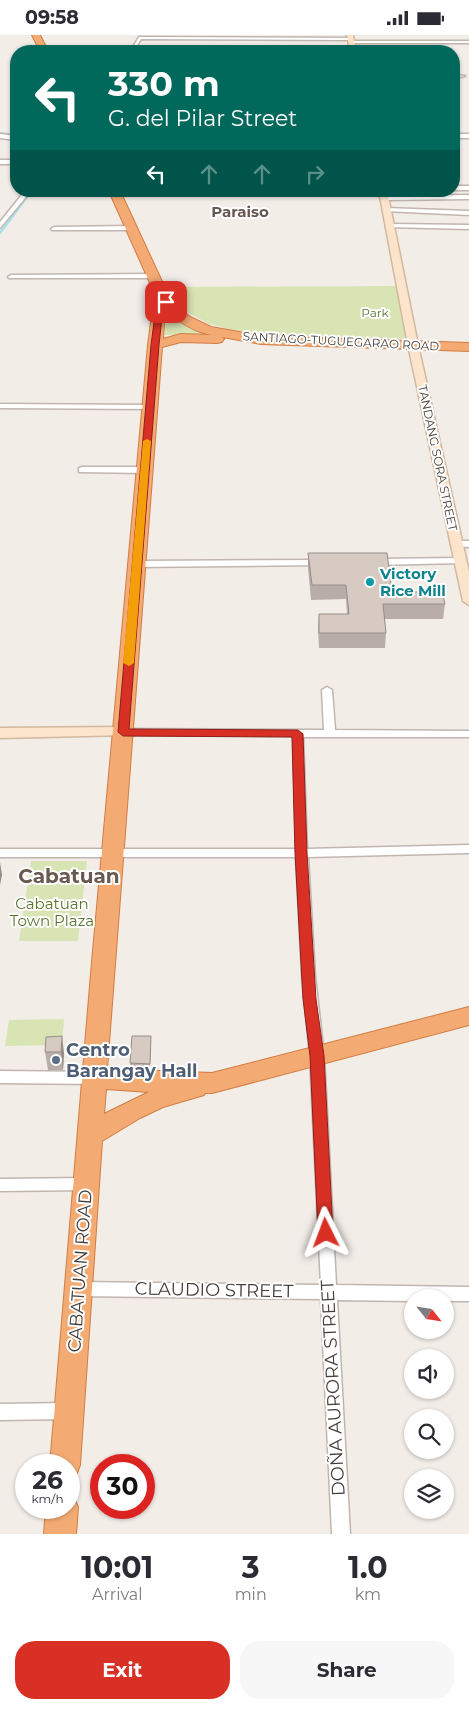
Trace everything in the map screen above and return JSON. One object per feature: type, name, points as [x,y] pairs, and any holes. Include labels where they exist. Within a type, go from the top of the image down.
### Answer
[{"type":"highway","name":"SANTIAGO-TUGUEGARAO ROAD","points":[[117,197],[166,302],[180,316],[200,327],[228,335],[261,340],[469,347]]},
{"type":"highway","name":"CABATUAN ROAD","points":[[66,1454],[94,1078],[155,345],[159,307],[166,302]]},
{"type":"highway","points":[[155,345],[181,338],[261,340]]},
{"type":"highway","points":[[91,1135],[131,1111],[156,1099],[469,1016]]},
{"type":"highway","points":[[94,1078],[212,1083]]},
{"type":"highway","points":[[60,1534],[61,1519]]},
{"type":"street","points":[[350,38],[361,35]]},
{"type":"street","points":[[423,35],[444,36],[448,42]]},
{"type":"street","points":[[136,45],[139,38],[350,38],[469,42]]},
{"type":"street","points":[[0,226],[23,197]]},
{"type":"street","name":"TANDANG SORA STREET","points":[[383,197],[413,345],[469,601]]},
{"type":"street","points":[[386,210],[469,213]]},
{"type":"street","points":[[390,226],[469,227]]},
{"type":"street","points":[[54,229],[131,228]]},
{"type":"street","points":[[11,277],[154,276]]},
{"type":"street","points":[[0,406],[150,407]]},
{"type":"street","points":[[82,471],[145,470]]},
{"type":"street","points":[[456,544],[469,544]]},
{"type":"street","points":[[361,562],[460,561]]},
{"type":"street","points":[[136,564],[332,563]]},
{"type":"street","points":[[327,690],[330,734]]},
{"type":"street","points":[[0,733],[469,734]]},
{"type":"street","name":"DOÑA AURORA STREET","points":[[298,734],[301,853],[310,999],[317,1056],[341,1534]]},
{"type":"street","points":[[0,853],[301,853],[469,849]]},
{"type":"street","points":[[0,1077],[94,1078]]},
{"type":"street","points":[[0,1185],[86,1184]]},
{"type":"street","name":"CLAUDIO STREET","points":[[79,1289],[469,1294]]},
{"type":"street","points":[[0,1411],[69,1411]]},
{"type":"green space","name":"Park","points":[[398,286],[407,339],[272,335],[232,330],[209,324],[185,311],[169,287]]},
{"type":"green space","points":[[166,308],[182,323],[215,336],[165,335]]},
{"type":"green space","name":"Cabatuan Town Plaza","points":[[31,861],[87,861],[78,941],[19,941]]},
{"type":"green space","points":[[64,1019],[62,1045],[5,1046],[9,1020]]},
{"type":"building","points":[[308,553],[387,553],[392,592],[442,592],[445,604],[383,604],[386,633],[319,633],[319,614],[349,614],[346,585],[312,585]]},
{"type":"building","points":[[62,1036],[61,1052],[45,1052],[46,1037]]},
{"type":"building","points":[[132,1036],[151,1036],[150,1064],[130,1063]]},
{"type":"waterway","points":[[0,133],[10,134]]},
{"type":"waterway","points":[[23,202],[27,197]]},
{"type":"waterway","points":[[0,233],[24,201]]},
{"type":"slow traffic","points":[[129,663],[147,441]]},
{"type":"place","name":"Victory Rice Mill","points":[[370,582]]},
{"type":"place","name":"Centro Barangay Hall","points":[[56,1060]]},
{"type":"district","name":"Paraiso","points":[[240,211]]},
{"type":"district","name":"Cabatuan","points":[[69,876]]},
{"type":"route","points":[[166,302],[159,307],[155,345],[123,732],[298,734],[301,853],[310,999],[317,1056],[326,1233]]}]
